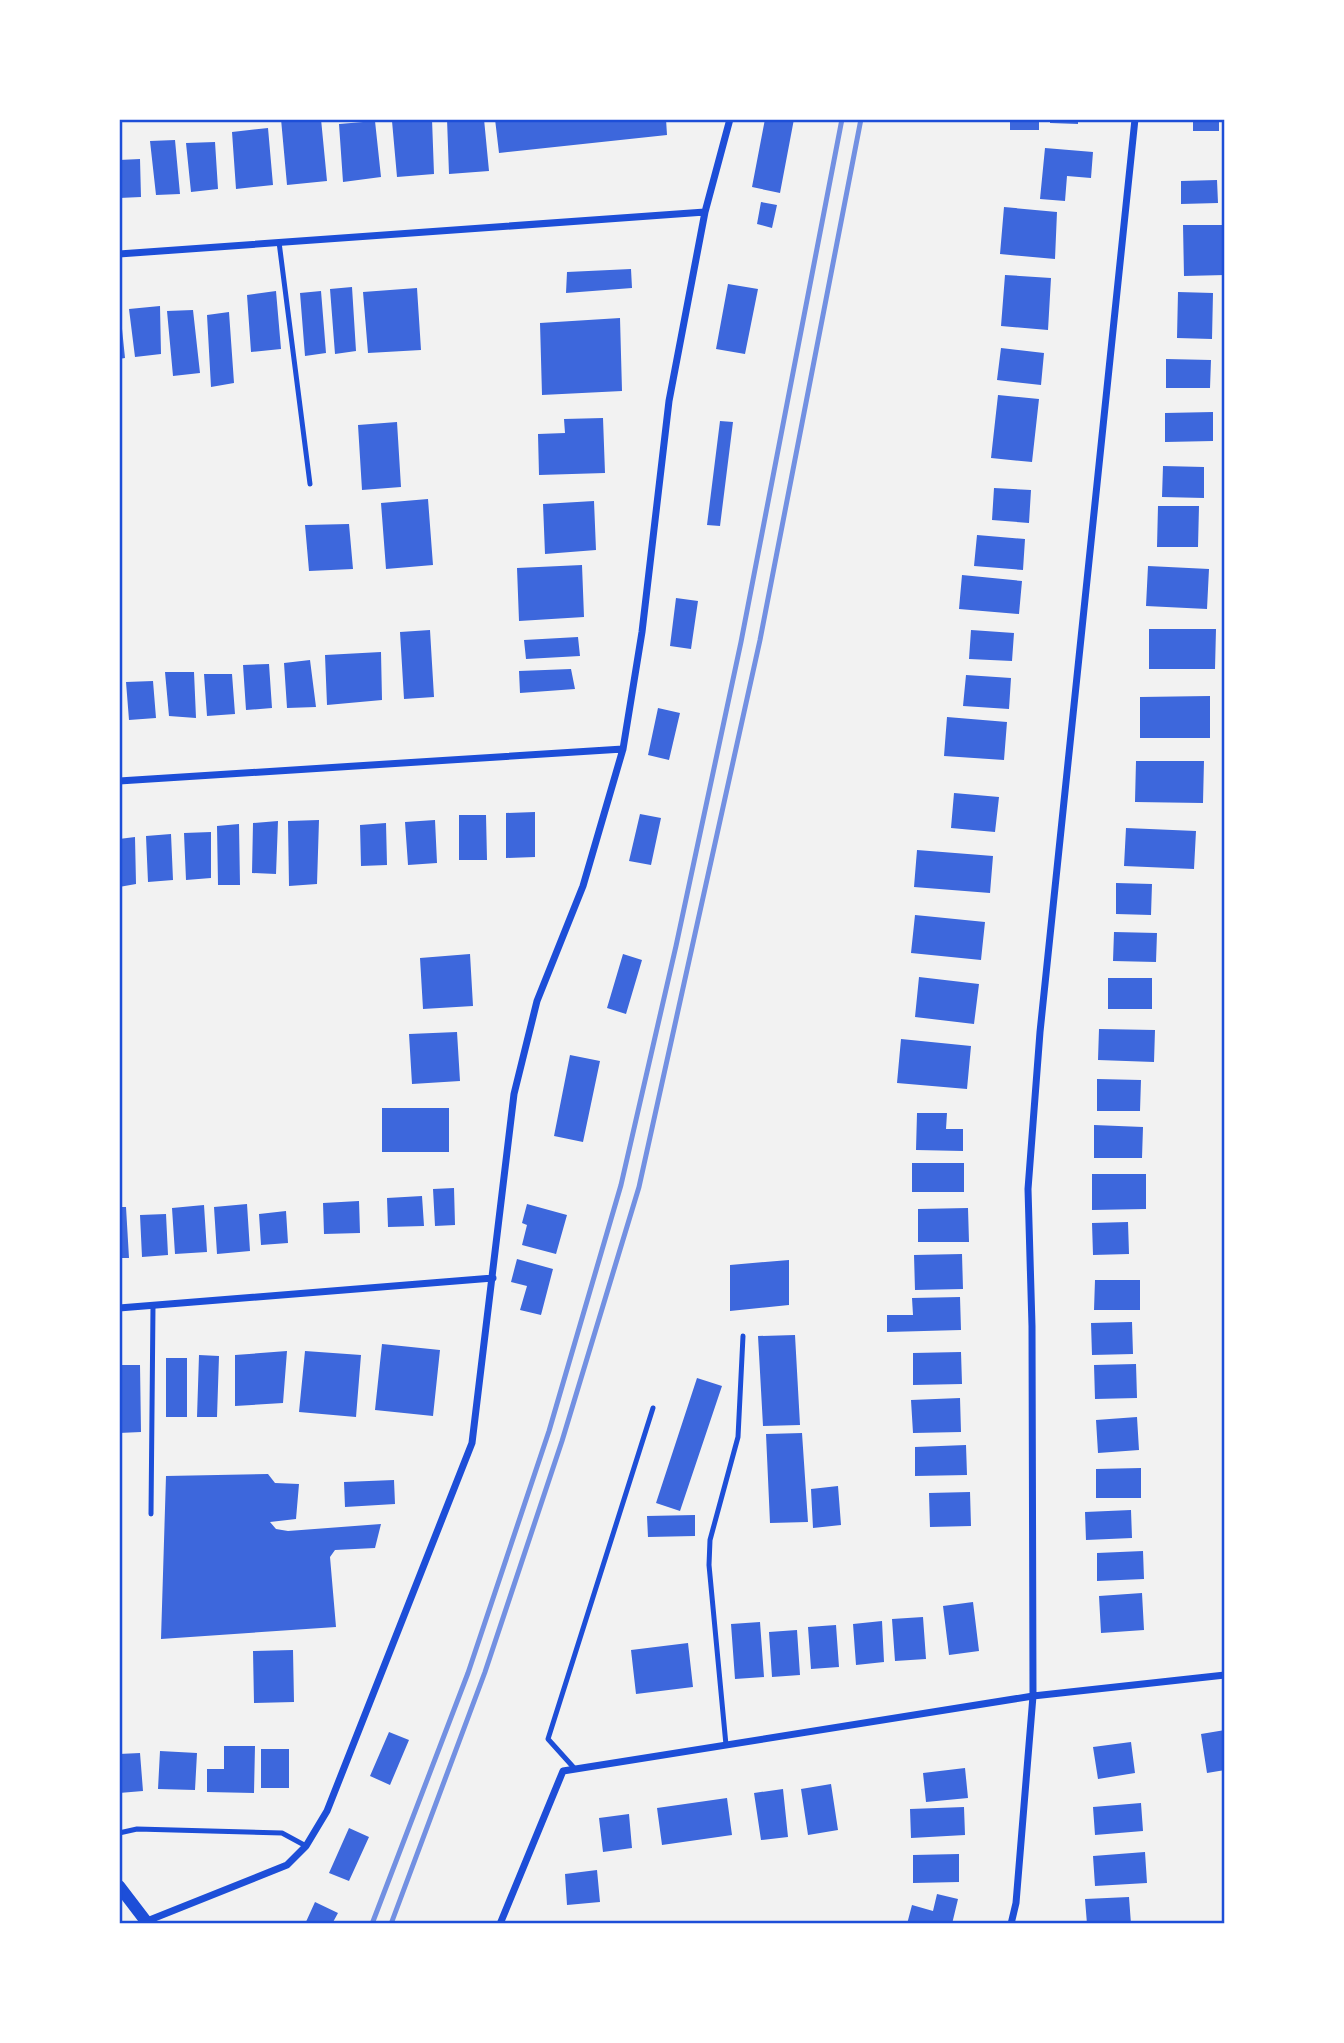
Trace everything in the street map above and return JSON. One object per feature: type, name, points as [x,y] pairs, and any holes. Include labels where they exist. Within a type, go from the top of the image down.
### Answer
[{"type":"street","points":[[119,1886],[148,1922],[287,1865],[306,1846],[327,1811],[472,1443],[517,1081],[537,1001],[583,886],[623,750],[642,632],[669,401],[705,212],[730,119]]},
{"type":"street","points":[[1011,1924],[1016,1903],[1033,1696],[1032,1340],[1028,1189],[1040,1032],[1135,119]]},
{"type":"street","points":[[119,254],[705,212]]},
{"type":"street","points":[[119,781],[623,750]]},
{"type":"street","points":[[119,1308],[493,1278]]},
{"type":"street","points":[[500,1924],[563,1771],[1033,1696],[1225,1675]]},
{"type":"lane","points":[[279,242],[310,484]]},
{"type":"lane","points":[[151,1514],[153,1306]]},
{"type":"lane","points":[[726,1745],[709,1565],[710,1540],[738,1437],[743,1336]]},
{"type":"lane","points":[[575,1769],[548,1740],[653,1408]]},
{"type":"lane","points":[[119,1833],[137,1829],[282,1833],[306,1846]]},
{"type":"building","points":[[281,119],[321,119],[327,181],[287,185]]},
{"type":"building","points":[[432,119],[434,174],[397,177],[392,121]]},
{"type":"building","points":[[447,119],[484,119],[489,171],[449,174]]},
{"type":"building","points":[[495,119],[666,119],[667,135],[499,153]]},
{"type":"building","points":[[765,119],[794,119],[780,193],[752,187]]},
{"type":"building","points":[[1010,119],[1039,119],[1039,130],[1010,130]]},
{"type":"building","points":[[1050,119],[1078,119],[1078,124],[1050,123]]},
{"type":"building","points":[[1193,119],[1219,119],[1219,131],[1193,131]]},
{"type":"building","points":[[375,121],[381,177],[343,182],[339,124]]},
{"type":"building","points":[[268,128],[273,185],[236,189],[232,132]]},
{"type":"building","points":[[175,140],[180,194],[156,195],[150,141]]},
{"type":"building","points":[[215,142],[218,189],[191,192],[186,143]]},
{"type":"building","points":[[1045,148],[1093,152],[1091,178],[1067,176],[1065,201],[1040,199]]},
{"type":"building","points":[[140,159],[141,197],[119,198],[119,160]]},
{"type":"building","points":[[1217,180],[1218,203],[1181,204],[1181,181]]},
{"type":"building","points":[[761,202],[777,205],[772,228],[757,224]]},
{"type":"building","points":[[1004,207],[1057,212],[1055,259],[1000,254]]},
{"type":"building","points":[[1183,225],[1225,225],[1225,275],[1184,276]]},
{"type":"building","points":[[631,269],[632,288],[566,293],[567,272]]},
{"type":"building","points":[[1005,275],[1051,278],[1048,330],[1001,326]]},
{"type":"building","points":[[728,284],[758,289],[745,354],[716,349]]},
{"type":"building","points":[[352,287],[356,351],[335,354],[330,289]]},
{"type":"building","points":[[417,288],[421,350],[368,353],[363,292]]},
{"type":"building","points":[[276,291],[281,349],[251,352],[247,295]]},
{"type":"building","points":[[321,291],[326,353],[305,356],[300,293]]},
{"type":"building","points":[[1178,292],[1213,293],[1212,339],[1177,338]]},
{"type":"building","points":[[160,306],[161,354],[135,357],[129,309]]},
{"type":"building","points":[[193,310],[200,373],[173,376],[167,311]]},
{"type":"building","points":[[229,312],[234,383],[211,387],[207,315]]},
{"type":"building","points":[[620,318],[622,391],[542,395],[540,323]]},
{"type":"building","points":[[119,319],[125,358],[119,359]]},
{"type":"building","points":[[1001,348],[1044,353],[1041,385],[997,380]]},
{"type":"building","points":[[1166,359],[1211,360],[1210,388],[1166,388]]},
{"type":"building","points":[[998,395],[1039,399],[1032,462],[991,458]]},
{"type":"building","points":[[1213,412],[1213,441],[1165,442],[1165,413]]},
{"type":"building","points":[[603,418],[605,473],[539,475],[538,434],[565,433],[564,419]]},
{"type":"building","points":[[720,421],[733,422],[720,526],[707,525]]},
{"type":"building","points":[[397,422],[401,487],[362,490],[358,425]]},
{"type":"building","points":[[1163,466],[1204,467],[1204,498],[1162,497]]},
{"type":"building","points":[[994,488],[1031,490],[1029,523],[992,520]]},
{"type":"building","points":[[428,499],[433,565],[386,569],[381,503]]},
{"type":"building","points":[[594,501],[596,550],[545,554],[543,504]]},
{"type":"building","points":[[1158,506],[1199,506],[1198,547],[1157,547]]},
{"type":"building","points":[[349,524],[353,569],[309,571],[305,525]]},
{"type":"building","points":[[977,535],[1025,539],[1023,570],[974,566]]},
{"type":"building","points":[[582,565],[584,617],[519,621],[517,568]]},
{"type":"building","points":[[1148,566],[1209,569],[1207,609],[1146,606]]},
{"type":"building","points":[[962,575],[1022,581],[1019,614],[959,609]]},
{"type":"building","points":[[676,598],[698,601],[691,649],[670,646]]},
{"type":"building","points":[[1149,629],[1216,629],[1215,669],[1149,669]]},
{"type":"building","points":[[430,630],[434,697],[404,699],[400,632]]},
{"type":"building","points":[[971,630],[1014,633],[1012,661],[969,659]]},
{"type":"building","points":[[578,637],[580,656],[526,659],[524,640]]},
{"type":"building","points":[[381,652],[382,700],[327,705],[325,655]]},
{"type":"building","points":[[310,660],[316,707],[287,708],[284,663]]},
{"type":"building","points":[[269,664],[272,708],[246,710],[243,665]]},
{"type":"building","points":[[571,669],[575,689],[520,693],[519,671]]},
{"type":"building","points":[[165,672],[194,672],[196,718],[169,716]]},
{"type":"building","points":[[204,674],[232,674],[235,714],[207,716]]},
{"type":"building","points":[[966,675],[1011,678],[1009,709],[963,706]]},
{"type":"building","points":[[153,681],[156,718],[129,720],[126,682]]},
{"type":"building","points":[[1210,696],[1210,738],[1140,738],[1140,697]]},
{"type":"building","points":[[658,708],[680,713],[669,760],[648,755]]},
{"type":"building","points":[[947,717],[1007,722],[1004,760],[944,756]]},
{"type":"building","points":[[1136,761],[1204,761],[1203,803],[1135,802]]},
{"type":"building","points":[[954,793],[999,797],[995,832],[951,828]]},
{"type":"building","points":[[535,812],[535,857],[506,858],[506,813]]},
{"type":"building","points":[[640,814],[661,818],[651,865],[629,861]]},
{"type":"building","points":[[459,815],[486,815],[487,860],[459,860]]},
{"type":"building","points":[[319,820],[317,884],[289,886],[288,821]]},
{"type":"building","points":[[435,820],[437,863],[408,865],[405,822]]},
{"type":"building","points":[[278,821],[276,874],[252,873],[253,823]]},
{"type":"building","points":[[386,823],[387,865],[361,866],[360,825]]},
{"type":"building","points":[[239,824],[240,885],[218,885],[217,826]]},
{"type":"building","points":[[1126,828],[1196,831],[1194,869],[1124,866]]},
{"type":"building","points":[[211,832],[211,878],[186,880],[184,833]]},
{"type":"building","points":[[171,834],[173,880],[148,882],[146,836]]},
{"type":"building","points":[[135,837],[136,884],[119,887],[119,839]]},
{"type":"building","points":[[917,850],[993,856],[990,893],[914,887]]},
{"type":"building","points":[[1116,883],[1152,884],[1151,915],[1116,914]]},
{"type":"building","points":[[915,915],[985,922],[981,960],[911,953]]},
{"type":"building","points":[[1114,932],[1157,933],[1156,962],[1113,961]]},
{"type":"building","points":[[470,954],[473,1006],[423,1009],[420,958]]},
{"type":"building","points":[[623,954],[642,960],[626,1014],[607,1008]]},
{"type":"building","points":[[919,977],[979,984],[974,1024],[915,1017]]},
{"type":"building","points":[[1108,978],[1152,978],[1152,1009],[1108,1009]]},
{"type":"building","points":[[1099,1029],[1155,1030],[1154,1062],[1098,1060]]},
{"type":"building","points":[[457,1032],[460,1081],[412,1084],[409,1034]]},
{"type":"building","points":[[901,1039],[971,1046],[967,1089],[897,1083]]},
{"type":"building","points":[[570,1055],[600,1061],[583,1142],[554,1136]]},
{"type":"building","points":[[1097,1079],[1141,1080],[1140,1111],[1097,1111]]},
{"type":"building","points":[[382,1108],[449,1108],[449,1152],[382,1152]]},
{"type":"building","points":[[917,1113],[947,1113],[946,1129],[963,1129],[963,1151],[916,1150]]},
{"type":"building","points":[[1094,1125],[1143,1127],[1142,1158],[1094,1158]]},
{"type":"building","points":[[912,1163],[964,1163],[964,1192],[912,1192]]},
{"type":"building","points":[[1092,1174],[1146,1174],[1146,1209],[1092,1210]]},
{"type":"building","points":[[454,1188],[455,1225],[435,1226],[433,1189]]},
{"type":"building","points":[[422,1196],[424,1226],[388,1227],[387,1198]]},
{"type":"building","points":[[359,1201],[360,1233],[324,1234],[323,1203]]},
{"type":"building","points":[[247,1204],[250,1251],[217,1254],[214,1207]]},
{"type":"building","points":[[527,1204],[567,1215],[556,1254],[522,1245],[527,1225],[522,1223]]},
{"type":"building","points":[[204,1205],[207,1252],[175,1254],[172,1208]]},
{"type":"building","points":[[119,1207],[126,1207],[129,1258],[119,1258]]},
{"type":"building","points":[[968,1208],[969,1242],[918,1242],[918,1209]]},
{"type":"building","points":[[286,1211],[288,1243],[261,1245],[259,1214]]},
{"type":"building","points":[[166,1214],[168,1255],[142,1257],[140,1215]]},
{"type":"building","points":[[1128,1222],[1129,1254],[1093,1255],[1092,1223]]},
{"type":"building","points":[[962,1254],[963,1289],[915,1290],[914,1255]]},
{"type":"building","points":[[517,1259],[553,1269],[541,1315],[520,1310],[527,1286],[511,1282]]},
{"type":"building","points":[[789,1260],[789,1305],[730,1311],[730,1265]]},
{"type":"building","points":[[1095,1280],[1140,1280],[1140,1310],[1094,1310]]},
{"type":"building","points":[[960,1297],[961,1330],[887,1332],[887,1315],[913,1315],[912,1298]]},
{"type":"building","points":[[1132,1322],[1133,1354],[1092,1355],[1091,1323]]},
{"type":"building","points":[[795,1335],[800,1425],[763,1426],[758,1336]]},
{"type":"building","points":[[382,1344],[440,1350],[433,1416],[375,1410]]},
{"type":"building","points":[[287,1351],[283,1403],[235,1406],[235,1355]]},
{"type":"building","points":[[305,1351],[361,1355],[356,1417],[299,1412]]},
{"type":"building","points":[[961,1352],[962,1384],[913,1385],[913,1353]]},
{"type":"building","points":[[199,1355],[219,1356],[217,1417],[197,1417]]},
{"type":"building","points":[[166,1358],[187,1358],[187,1417],[166,1417]]},
{"type":"building","points":[[1136,1364],[1137,1398],[1095,1399],[1094,1365]]},
{"type":"building","points":[[119,1365],[140,1365],[141,1432],[119,1433]]},
{"type":"building","points":[[697,1378],[722,1386],[680,1511],[656,1503]]},
{"type":"building","points":[[960,1398],[961,1432],[913,1433],[911,1400]]},
{"type":"building","points":[[1137,1417],[1139,1450],[1098,1453],[1096,1420]]},
{"type":"building","points":[[802,1433],[808,1522],[770,1523],[766,1434]]},
{"type":"building","points":[[966,1445],[967,1475],[915,1476],[915,1447]]},
{"type":"building","points":[[1141,1468],[1141,1498],[1096,1498],[1096,1469]]},
{"type":"building","points":[[268,1474],[275,1483],[299,1484],[296,1519],[270,1522],[276,1529],[288,1531],[381,1524],[375,1548],[335,1550],[330,1557],[336,1627],[161,1639],[166,1476]]},
{"type":"building","points":[[394,1480],[395,1504],[345,1507],[344,1482]]},
{"type":"building","points":[[838,1486],[841,1525],[813,1528],[811,1489]]},
{"type":"building","points":[[970,1492],[971,1526],[930,1527],[929,1493]]},
{"type":"building","points":[[1131,1510],[1132,1538],[1086,1540],[1085,1512]]},
{"type":"building","points":[[695,1515],[695,1536],[648,1537],[647,1516]]},
{"type":"building","points":[[1143,1551],[1144,1579],[1097,1581],[1097,1553]]},
{"type":"building","points":[[1142,1593],[1144,1630],[1101,1633],[1099,1596]]},
{"type":"building","points":[[973,1602],[979,1651],[949,1655],[943,1606]]},
{"type":"building","points":[[923,1617],[926,1659],[895,1661],[892,1619]]},
{"type":"building","points":[[882,1621],[884,1662],[856,1665],[853,1624]]},
{"type":"building","points":[[760,1622],[764,1677],[735,1679],[731,1624]]},
{"type":"building","points":[[836,1625],[839,1667],[811,1669],[808,1627]]},
{"type":"building","points":[[797,1630],[800,1675],[772,1677],[769,1632]]},
{"type":"building","points":[[688,1643],[693,1687],[636,1694],[631,1650]]},
{"type":"building","points":[[293,1650],[294,1702],[254,1703],[253,1651]]},
{"type":"building","points":[[1225,1730],[1225,1770],[1207,1773],[1201,1734]]},
{"type":"building","points":[[389,1732],[409,1740],[390,1785],[370,1776]]},
{"type":"building","points":[[1131,1742],[1135,1773],[1098,1779],[1093,1747]]},
{"type":"building","points":[[224,1746],[255,1746],[254,1793],[207,1792],[207,1769],[224,1769]]},
{"type":"building","points":[[261,1749],[289,1749],[289,1788],[261,1788]]},
{"type":"building","points":[[160,1751],[197,1753],[195,1790],[158,1789]]},
{"type":"building","points":[[140,1753],[143,1791],[119,1793],[119,1754]]},
{"type":"building","points":[[965,1768],[968,1798],[926,1802],[923,1773]]},
{"type":"building","points":[[831,1784],[838,1830],[808,1835],[801,1789]]},
{"type":"building","points":[[783,1789],[788,1837],[761,1840],[754,1793]]},
{"type":"building","points":[[727,1798],[732,1835],[662,1845],[657,1808]]},
{"type":"building","points":[[1141,1803],[1143,1831],[1095,1835],[1093,1807]]},
{"type":"building","points":[[964,1807],[965,1835],[911,1838],[910,1809]]},
{"type":"building","points":[[629,1814],[632,1848],[603,1852],[599,1818]]},
{"type":"building","points":[[349,1828],[369,1837],[349,1881],[329,1873]]},
{"type":"building","points":[[1145,1852],[1147,1883],[1095,1886],[1093,1856]]},
{"type":"building","points":[[959,1854],[959,1882],[913,1883],[913,1855]]},
{"type":"building","points":[[597,1870],[600,1902],[567,1905],[565,1874]]},
{"type":"building","points":[[937,1894],[958,1899],[952,1924],[907,1924],[912,1905],[933,1911]]},
{"type":"building","points":[[1129,1897],[1131,1924],[1087,1924],[1085,1899]]},
{"type":"building","points":[[315,1902],[338,1913],[332,1924],[305,1924]]},
{"type":"railway","points":[[372,1924],[468,1673],[549,1431],[621,1185],[676,946],[741,642],[842,119]]},
{"type":"railway","points":[[391,1924],[485,1672],[562,1441],[639,1187],[760,640],[861,119]]}]
